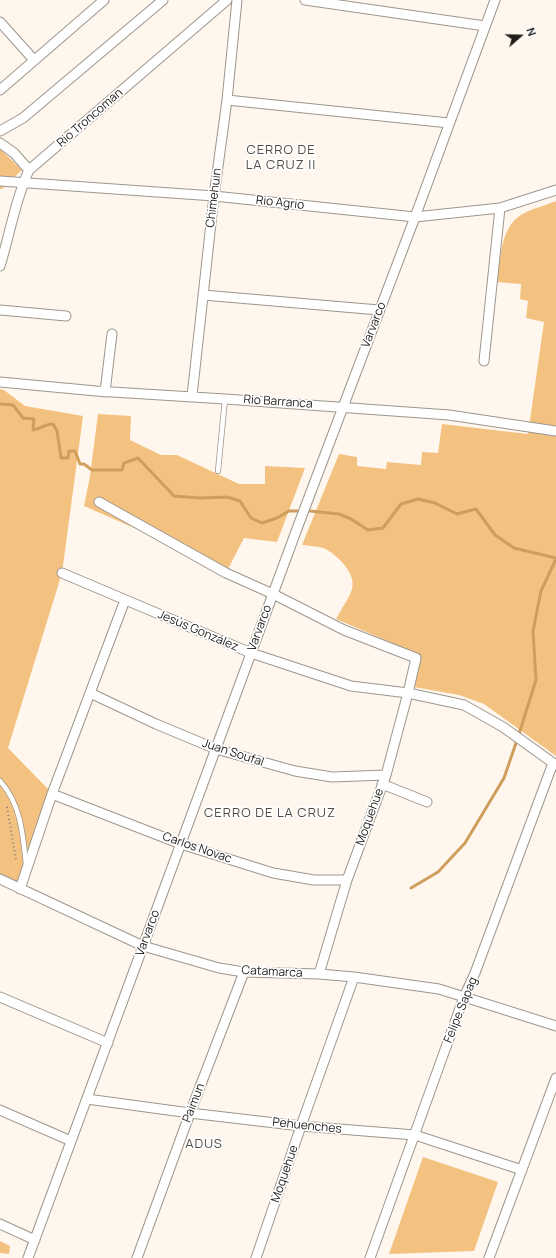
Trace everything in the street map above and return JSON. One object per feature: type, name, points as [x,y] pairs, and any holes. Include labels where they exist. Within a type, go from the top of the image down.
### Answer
[{"type":"street","points":[[0,90],[104,0]]},
{"type":"street","points":[[0,130],[23,118],[163,0]]},
{"type":"street","name":"Rio Troncoman","points":[[0,266],[23,182],[29,170],[227,0]]},
{"type":"street","name":"Chimehuin","points":[[192,396],[214,196],[227,100],[237,0]]},
{"type":"street","points":[[305,0],[485,26]]},
{"type":"street","name":"Varvarco","points":[[28,1258],[494,0]]},
{"type":"street","points":[[0,22],[34,60]]},
{"type":"street","points":[[227,100],[449,123]]},
{"type":"street","points":[[0,143],[14,154],[29,170]]},
{"type":"street","name":"Rio Agrio","points":[[0,181],[214,196],[414,217],[500,208],[556,190]]},
{"type":"street","points":[[484,361],[500,208]]},
{"type":"street","points":[[203,296],[379,310]]},
{"type":"street","points":[[0,310],[66,316]]},
{"type":"street","points":[[104,392],[112,334]]},
{"type":"street","name":"Rio Barranca","points":[[0,382],[104,392],[192,396],[449,415],[556,431]]},
{"type":"street","points":[[99,502],[226,573],[273,594]]},
{"type":"street","name":"Jesús González","points":[[62,573],[251,653],[351,686],[408,693],[464,705],[503,727],[555,764]]},
{"type":"street","name":"Moquehue","points":[[273,594],[344,630],[416,658],[384,780],[347,880],[319,974]]},
{"type":"street","points":[[20,889],[52,794],[125,600]]},
{"type":"street","name":"Juan Soufal","points":[[90,693],[156,724],[216,749],[295,771],[332,777],[384,780]]},
{"type":"street","name":"Felipe Sapag","points":[[370,1258],[464,997],[476,973],[555,764]]},
{"type":"street","points":[[384,780],[426,802]]},
{"type":"street","name":"Carlos Novac","points":[[52,794],[181,844],[273,873],[314,880],[347,880]]},
{"type":"street","name":"Catamarca","points":[[0,879],[143,946],[219,968],[244,972],[319,974],[354,977],[439,989],[556,1026]]},
{"type":"street","name":"Paimun","points":[[137,1258],[244,972]]},
{"type":"street","name":"Moquehue","points":[[256,1258],[354,977]]},
{"type":"street","points":[[0,997],[108,1042]]},
{"type":"street","points":[[489,1258],[556,1078]]},
{"type":"street","name":"Pehuenches","points":[[87,1099],[301,1126],[415,1136],[522,1170]]},
{"type":"street","points":[[0,1110],[71,1141]]},
{"type":"street","points":[[0,1224],[35,1240]]},
{"type":"lane","points":[[218,471],[226,399]]},
{"type":"lane","points":[[0,781],[10,794],[19,817],[24,841],[26,870]]},
{"type":"path","points":[[6,802],[16,860]]},
{"type":"shaded area","points":[[0,149],[22,170],[2,189],[0,189]]},
{"type":"shaded area","points":[[556,201],[556,756],[484,704],[459,695],[414,687],[420,660],[418,654],[336,619],[351,592],[353,583],[351,577],[344,565],[334,554],[321,547],[302,545],[339,454],[357,457],[357,466],[386,469],[387,462],[421,465],[422,452],[438,453],[442,424],[528,434],[544,322],[526,318],[528,301],[520,299],[521,284],[497,282],[500,256],[504,238],[512,223],[518,217]]},
{"type":"shaded area","points":[[0,389],[4,390],[25,406],[83,416],[62,573],[8,748],[50,791],[18,884],[0,876]]},
{"type":"shaded area","points":[[98,414],[131,416],[130,440],[161,455],[177,455],[239,484],[265,484],[265,466],[305,468],[277,542],[244,538],[228,569],[84,506],[90,476]]},
{"type":"shaded area","points":[[423,1157],[498,1182],[474,1251],[389,1254]]},
{"type":"shaded area","points":[[0,1241],[10,1246],[9,1254],[0,1253]]},
{"type":"waterway","points":[[0,404],[13,405],[23,418],[34,419],[33,430],[53,424],[57,431],[61,458],[68,458],[69,451],[75,451],[80,464],[84,464],[92,470],[122,470],[124,463],[138,458],[174,496],[200,498],[227,497],[240,501],[251,518],[262,523],[277,518],[289,511],[297,511]]},
{"type":"waterway","points":[[310,511],[339,514],[351,519],[368,530],[383,528],[401,504],[418,499],[435,503],[457,514],[476,509],[495,535],[514,548],[556,558]]},
{"type":"waterway","points":[[519,734],[536,680],[533,631],[541,591],[556,559]]},
{"type":"waterway","points":[[411,888],[438,872],[465,843],[504,778],[516,743]]},
{"type":"district","name":"CERRO DE LA CRUZ II","points":[[281,158]]},
{"type":"district","name":"CERRO DE LA CRUZ","points":[[270,813]]},
{"type":"district","name":"ADUS","points":[[204,1144]]}]
